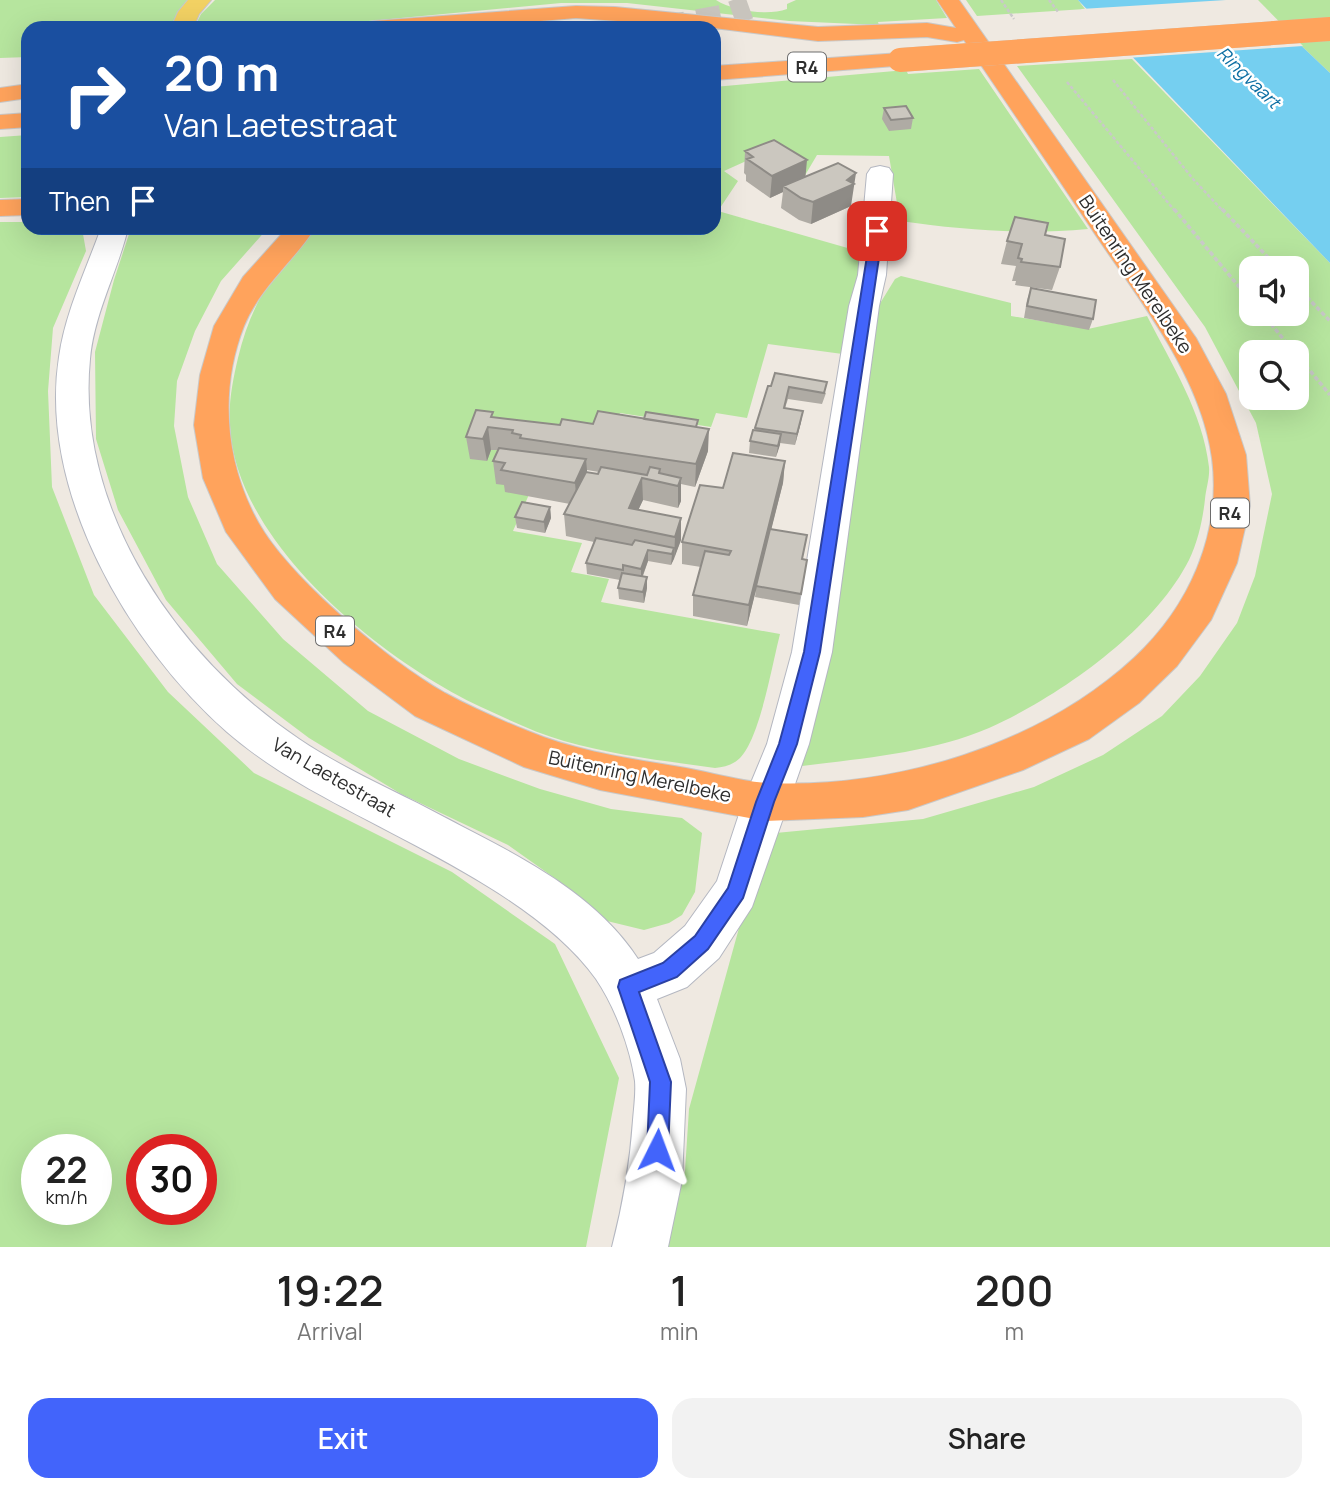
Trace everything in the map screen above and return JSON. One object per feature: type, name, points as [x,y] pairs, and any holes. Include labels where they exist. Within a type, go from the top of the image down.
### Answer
[{"type":"highway","name":"Buitenring Merelbeke","points":[[296,235],[253,283],[229,326],[216,374],[211,425],[220,478],[244,531],[288,589],[358,652],[429,704],[524,749],[600,771],[765,802],[863,799],[908,791],[1008,757],[1074,727],[1125,691],[1163,655],[1198,609],[1222,552],[1232,506],[1229,456],[1210,394],[1181,338],[948,0]]},
{"type":"highway","points":[[721,51],[891,44],[957,35],[1330,9]]},
{"type":"highway","points":[[462,21],[576,12],[615,13],[686,21]]},
{"type":"highway","points":[[721,25],[891,44]]},
{"type":"highway","name":"R4","points":[[721,73],[891,44],[1330,29]]},
{"type":"highway","points":[[0,73],[21,72]]},
{"type":"highway","points":[[0,96],[21,94]]},
{"type":"highway","points":[[0,122],[21,120]]},
{"type":"highway","points":[[0,208],[21,206]]},
{"type":"main road","points":[[185,21],[200,0]]},
{"type":"street","points":[[628,987],[670,970],[702,942],[736,892],[765,802],[788,744],[812,652],[864,306],[872,275],[880,174]]},
{"type":"street","name":"Van Laetestraat","points":[[113,235],[76,348],[72,410],[83,473],[98,518],[125,580],[164,636],[230,709],[285,752],[505,874],[547,901],[595,942],[628,987],[661,1082],[656,1172],[640,1247]]},
{"type":"path","points":[[1001,0],[1015,20]]},
{"type":"path","points":[[1049,0],[1063,18]]},
{"type":"path","points":[[1110,76],[1193,179],[1267,256]]},
{"type":"path","points":[[1063,77],[1239,287]]},
{"type":"path","points":[[1309,299],[1330,321]]},
{"type":"path","points":[[1273,326],[1284,340]]},
{"type":"path","points":[[1309,370],[1330,395]]},
{"type":"green space","points":[[0,0],[190,0],[177,21],[21,21],[21,57],[0,58]]},
{"type":"green space","points":[[215,0],[716,0],[732,7],[761,12],[787,9],[787,4],[796,0],[936,0],[947,18],[878,22],[879,25],[789,21],[627,3],[561,3],[369,21],[198,21]]},
{"type":"green space","points":[[966,0],[1078,0],[1085,9],[977,16]]},
{"type":"green space","points":[[1253,0],[1330,0],[1330,73]]},
{"type":"green space","points":[[1132,59],[1330,263],[1330,1247],[667,1247],[685,1171],[689,1109],[765,834],[923,819],[1034,787],[1103,755],[1162,716],[1200,676],[1237,623],[1255,576],[1272,494],[1256,423],[1249,410],[1309,410],[1309,340],[1239,340],[1239,391],[1205,327],[1017,66]]},
{"type":"green space","points":[[979,69],[1088,229],[994,231],[900,221],[889,156],[817,155],[804,177],[764,153],[724,171],[738,181],[721,206],[721,86],[906,70],[908,74]]},
{"type":"green space","points":[[21,136],[21,197],[0,198],[0,137]]},
{"type":"green space","points":[[721,212],[865,253],[850,355],[768,344],[747,418],[716,413],[711,427],[620,413],[611,435],[559,426],[513,531],[582,543],[571,572],[609,579],[601,602],[780,634],[754,735],[740,758],[715,768],[639,757],[564,741],[522,726],[442,687],[401,660],[360,629],[321,593],[286,554],[258,513],[238,470],[230,426],[230,400],[243,339],[257,304],[276,271],[307,235],[721,235]]},
{"type":"green space","points":[[0,222],[21,222],[21,235],[83,235],[86,251],[53,328],[48,391],[52,487],[94,595],[168,692],[254,773],[452,872],[555,944],[619,1078],[586,1247],[0,1247]]},
{"type":"green space","points":[[129,235],[262,235],[221,281],[195,331],[177,381],[174,426],[188,497],[217,564],[283,639],[368,711],[459,759],[540,789],[611,809],[682,818],[702,833],[695,892],[682,915],[669,923],[644,930],[607,921],[570,889],[508,845],[401,794],[309,738],[237,684],[166,600],[118,510],[96,439],[95,352]]},
{"type":"green space","points":[[901,276],[1011,303],[1011,316],[1088,329],[1147,316],[1185,389],[1206,447],[1209,475],[1201,522],[1189,560],[1153,612],[1102,659],[1045,698],[989,728],[944,743],[897,753],[802,766],[824,659],[876,310],[895,279]]},
{"type":"water","name":"Ringvaart","points":[[1078,0],[1253,0],[1330,73],[1330,263]]},
{"type":"pier","points":[[1258,0],[1303,46],[1127,58],[1081,9]]},
{"type":"building","points":[[906,106],[913,118],[891,120],[884,108]]},
{"type":"building","points":[[774,140],[807,160],[772,176],[747,159],[753,157],[745,151]]},
{"type":"building","points":[[838,163],[856,173],[847,180],[854,184],[813,202],[801,198],[783,186]]},
{"type":"building","points":[[1015,217],[1048,223],[1045,235],[1065,239],[1060,267],[1021,262],[1022,259],[1018,258],[1022,244],[1007,241]]},
{"type":"building","points":[[1031,288],[1096,300],[1093,319],[1027,306]]},
{"type":"building","points":[[775,373],[827,382],[824,393],[789,387],[784,408],[803,411],[797,434],[755,428],[768,386],[771,386]]},
{"type":"building","points":[[476,410],[493,412],[491,417],[560,425],[562,419],[593,424],[598,411],[709,429],[696,464],[520,438],[521,435],[512,433],[513,430],[488,427],[483,439],[466,437]]},
{"type":"building","points":[[646,412],[698,420],[696,427],[644,419]]},
{"type":"building","points":[[753,430],[781,434],[778,446],[750,441]]},
{"type":"building","points":[[499,448],[586,459],[575,483],[501,470],[505,463],[493,461]]},
{"type":"building","points":[[733,453],[785,461],[749,605],[693,595],[705,551],[729,555],[731,551],[682,542],[700,485],[723,488]]},
{"type":"building","points":[[601,467],[647,475],[650,467],[660,469],[659,473],[681,478],[678,486],[642,478],[629,508],[681,518],[675,537],[564,514],[586,472],[598,474]]},
{"type":"building","points":[[522,502],[550,507],[544,522],[515,517]]},
{"type":"building","points":[[770,529],[807,535],[802,559],[807,560],[801,594],[756,586]]},
{"type":"building","points":[[596,538],[632,545],[635,540],[674,548],[672,554],[648,550],[641,569],[623,565],[623,570],[586,563]]},
{"type":"building","points":[[622,573],[647,577],[643,592],[618,588]]},
{"type":"tunnel","points":[[700,21],[749,7]]},
{"type":"route","points":[[657,1150],[661,1082],[628,987],[670,970],[702,942],[736,892],[765,802],[788,744],[812,652],[877,231]]}]
